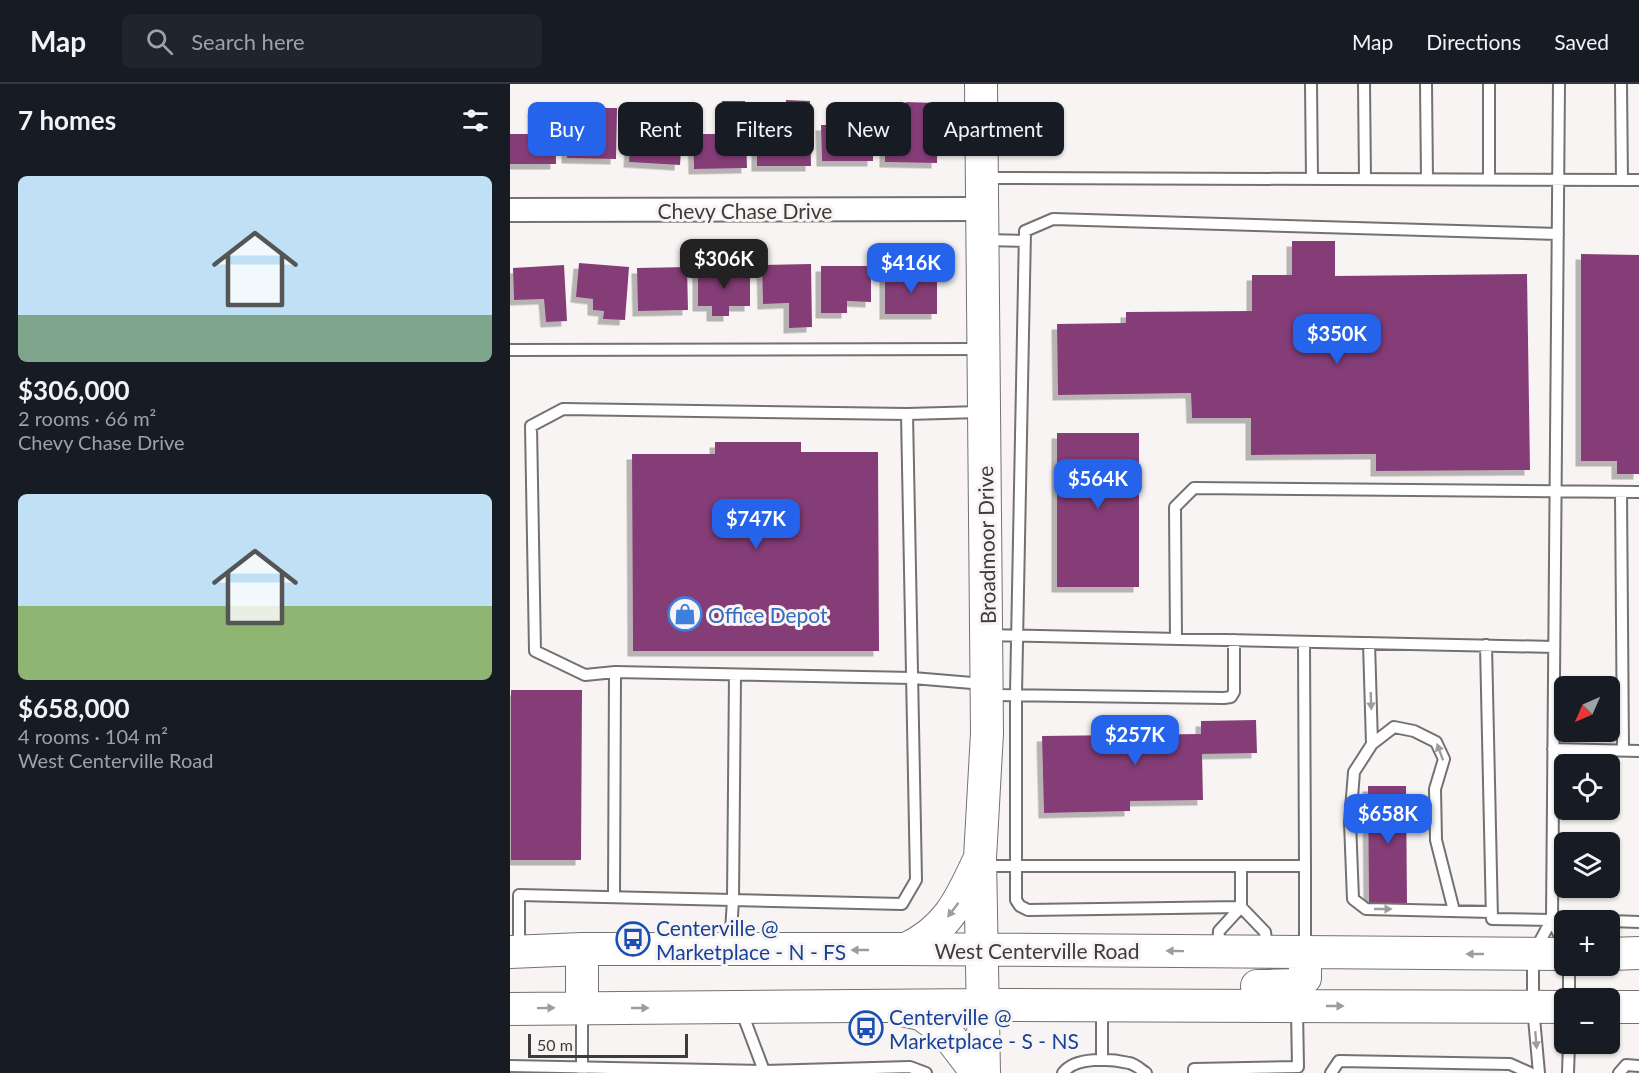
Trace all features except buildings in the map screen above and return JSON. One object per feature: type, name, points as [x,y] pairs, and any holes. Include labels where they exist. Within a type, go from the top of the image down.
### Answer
[{"type":"main road","name":"Broadmoor Drive","points":[[981,84],[986,635],[997,691],[987,733],[980,862],[984,1073]]},
{"type":"main road","points":[[906,949],[924,940],[940,927],[961,899],[980,862]]},
{"type":"main road","name":"West Centerville Road","points":[[515,952],[906,949],[1554,954]]},
{"type":"main road","points":[[582,950],[582,1008]]},
{"type":"main road","points":[[1210,1006],[1243,987],[1298,985],[1305,978],[1305,952]]},
{"type":"main road","points":[[1620,954],[1639,953]]},
{"type":"main road","points":[[510,1009],[983,1005],[1554,1007]]},
{"type":"main road","points":[[887,1006],[921,1014],[946,1032],[976,1073]]},
{"type":"main road","points":[[1620,1007],[1639,1007]]},
{"type":"street","name":"Chevy Chase Drive","points":[[510,210],[981,194]]},
{"type":"lane","points":[[1311,84],[1312,179]]},
{"type":"lane","points":[[1364,84],[1365,179]]},
{"type":"lane","points":[[1426,84],[1427,179]]},
{"type":"lane","points":[[1489,84],[1489,179]]},
{"type":"lane","points":[[1554,924],[1552,919],[1553,749],[1559,84]]},
{"type":"lane","points":[[1621,84],[1622,180]]},
{"type":"lane","points":[[981,194],[1312,179],[1639,180]]},
{"type":"lane","points":[[1267,952],[1265,932],[1241,907],[1028,910],[1020,906],[1016,900],[1016,866],[997,691],[1017,636],[1025,231],[1053,219],[1558,234]]},
{"type":"lane","points":[[981,240],[1024,241]]},
{"type":"lane","points":[[510,350],[983,349]]},
{"type":"lane","points":[[984,412],[908,414],[563,409],[531,426],[535,651],[585,675],[615,672],[913,678],[997,691],[1224,698],[1231,697],[1234,692],[1234,640]]},
{"type":"lane","points":[[515,952],[519,895],[902,904],[916,880],[908,414]]},
{"type":"lane","points":[[1176,639],[1175,507],[1194,488],[1639,492]]},
{"type":"lane","points":[[1621,492],[1623,750]]},
{"type":"lane","points":[[986,635],[1554,647]]},
{"type":"lane","points":[[1304,642],[1305,952]]},
{"type":"lane","points":[[1369,643],[1372,744]]},
{"type":"lane","points":[[1486,645],[1492,919],[1552,919]]},
{"type":"lane","points":[[614,897],[615,672]]},
{"type":"lane","points":[[730,951],[733,900],[735,675]]},
{"type":"lane","points":[[1454,911],[1436,840],[1435,789],[1444,759],[1436,742],[1414,731],[1394,727],[1372,744],[1354,772],[1350,822],[1353,899],[1366,909],[1492,912]]},
{"type":"lane","points":[[1553,749],[1639,751]]},
{"type":"lane","points":[[980,862],[1016,866],[1305,866]]},
{"type":"lane","points":[[1218,952],[1219,931],[1241,907],[1241,866]]},
{"type":"lane","points":[[1539,1073],[1533,1007],[1533,954],[1552,919]]},
{"type":"lane","points":[[1620,921],[1639,922]]},
{"type":"lane","points":[[1102,1006],[1102,1060]]},
{"type":"lane","points":[[1194,1073],[1194,1069],[1278,1070],[1298,1067],[1297,1006]]},
{"type":"lane","points":[[740,1007],[764,1072]]},
{"type":"lane","points":[[582,1008],[582,1070]]},
{"type":"lane","points":[[1569,1054],[1569,1073]]},
{"type":"lane","points":[[1063,1073],[1066,1069],[1090,1059],[1131,1063],[1146,1073]]},
{"type":"lane","points":[[1331,1073],[1339,1061],[1510,1064],[1530,1073]]},
{"type":"lane","points":[[1619,1073],[1626,1065],[1639,1066]]},
{"type":"lane","points":[[510,1066],[582,1070],[764,1072],[910,1067],[926,1073]]},
{"type":"place","name":"Office Depot","points":[[685,614]]},
{"type":"place","name":"Centerville @ Marketplace - N - FS","points":[[633,939]]},
{"type":"place","name":"Centerville @ Marketplace - S - NS","points":[[866,1028]]}]
